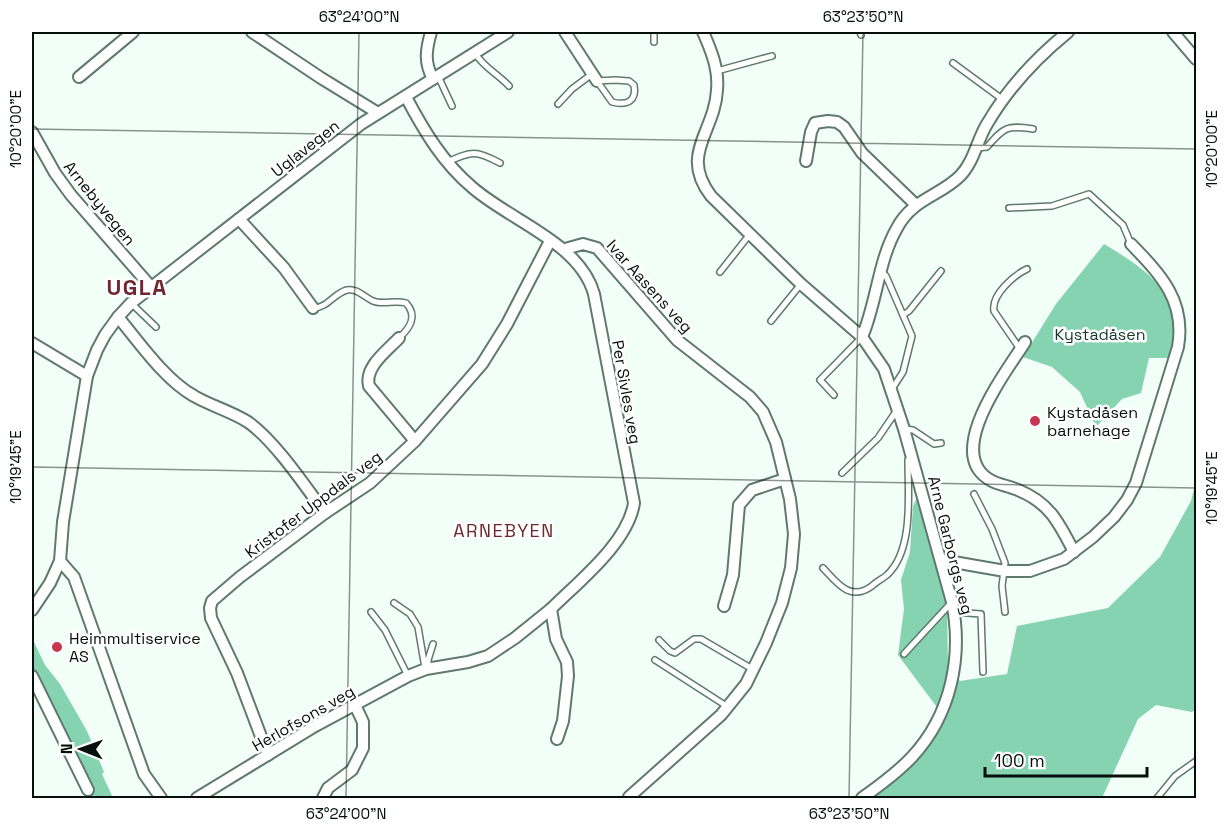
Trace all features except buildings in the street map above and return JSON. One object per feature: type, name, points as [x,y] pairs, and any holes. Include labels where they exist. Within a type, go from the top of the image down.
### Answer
[{"type":"street","points":[[79,77],[133,32]]},
{"type":"street","points":[[252,32],[321,78],[378,112]]},
{"type":"street","points":[[431,32],[426,58],[427,68],[435,77]]},
{"type":"street","name":"Uglavegen","points":[[32,610],[50,583],[60,561],[63,522],[87,376],[97,350],[118,317],[132,303],[361,124],[508,32]]},
{"type":"street","points":[[565,32],[595,78]]},
{"type":"street","name":"Arne Garborgs veg","points":[[703,32],[712,51],[717,71],[716,102],[700,145],[698,172],[701,183],[711,196],[801,284],[862,337],[884,369],[909,446],[953,607],[956,659],[949,692],[941,713],[912,757],[862,798]]},
{"type":"street","points":[[1173,32],[1197,59]]},
{"type":"street","points":[[862,337],[868,323],[888,244],[898,225],[916,205],[959,177],[1002,99],[1061,34]]},
{"type":"street","name":"Per Sivles veg","points":[[406,97],[426,134],[447,162],[474,189],[565,249],[585,272],[594,294],[634,503],[630,519],[616,543],[551,609]]},
{"type":"street","points":[[806,161],[811,132],[815,123],[837,122],[844,127],[862,153],[916,205]]},
{"type":"street","name":"Arnebyvegen","points":[[32,132],[55,173],[71,195],[152,288]]},
{"type":"street","points":[[239,219],[284,268],[314,308]]},
{"type":"street","name":"Kristofer Uppdals veg","points":[[268,755],[237,673],[211,618],[212,601],[325,513],[370,483],[415,441],[482,364],[507,324],[550,241]]},
{"type":"street","name":"Ivar Aasens veg","points":[[565,249],[583,244],[597,248],[677,340],[754,401],[763,412],[772,430],[794,520],[794,551],[782,603],[747,684],[728,707],[691,743],[629,797]]},
{"type":"street","points":[[942,560],[1005,571],[1030,571],[1042,568],[1074,552],[1114,517],[1127,500],[1136,483],[1181,331],[1179,314],[1167,285],[1155,268],[1131,244]]},
{"type":"street","points":[[118,317],[169,376],[193,396],[247,421],[260,433],[325,513]]},
{"type":"street","points":[[399,338],[370,370],[367,379],[369,386],[415,441]]},
{"type":"street","points":[[32,343],[87,376]]},
{"type":"street","points":[[1022,345],[981,413],[974,439],[974,458],[977,468],[984,476],[1038,500],[1048,507],[1074,552]]},
{"type":"street","points":[[724,606],[733,574],[739,505],[752,490],[785,479]]},
{"type":"street","points":[[60,561],[74,577],[144,774],[161,798]]},
{"type":"street","points":[[551,609],[556,639],[567,662],[568,676],[562,721],[557,739]]},
{"type":"street","name":"Herlofsons veg","points":[[197,798],[408,676],[427,669],[468,663],[488,656],[551,609]]},
{"type":"street","points":[[32,676],[88,790]]},
{"type":"street","points":[[323,798],[328,788],[352,770],[363,748],[363,722],[355,705]]},
{"type":"lane","points":[[654,32],[654,42]]},
{"type":"lane","points":[[475,53],[480,61],[509,86]]},
{"type":"lane","points":[[717,71],[772,56]]},
{"type":"lane","points":[[953,63],[1002,99]]},
{"type":"lane","points":[[435,77],[452,106]]},
{"type":"lane","points":[[558,104],[572,89],[595,78],[629,81],[634,85],[634,98],[626,104],[612,102],[595,78]]},
{"type":"lane","points":[[976,148],[987,147],[1001,131],[1009,127],[1033,129]]},
{"type":"lane","points":[[447,162],[476,152],[500,163]]},
{"type":"lane","points":[[1009,208],[1052,206],[1089,194],[1123,225],[1131,244]]},
{"type":"lane","points":[[720,272],[750,234]]},
{"type":"lane","points":[[1022,345],[994,310],[993,303],[995,297],[1020,272],[1027,269]]},
{"type":"lane","points":[[881,271],[886,276],[912,336],[903,372],[892,389]]},
{"type":"lane","points":[[903,315],[909,311],[941,271]]},
{"type":"lane","points":[[771,321],[801,284]]},
{"type":"lane","points":[[314,308],[322,307],[346,290],[354,290],[376,302],[406,303],[412,313],[411,324],[399,338]]},
{"type":"lane","points":[[132,303],[156,327]]},
{"type":"lane","points":[[834,395],[820,380],[862,337]]},
{"type":"lane","points":[[842,473],[878,438],[898,411]]},
{"type":"lane","points":[[904,429],[913,430],[934,444],[941,443]]},
{"type":"lane","name":"Arne Garborgs veg","points":[[823,568],[840,588],[846,591],[865,591],[888,574],[898,559],[907,531],[909,446]]},
{"type":"lane","points":[[974,494],[1002,552],[1005,571],[1002,586],[1005,612]]},
{"type":"lane","points":[[394,603],[410,614],[418,627],[427,669]]},
{"type":"lane","points":[[904,654],[953,607],[981,614],[982,672]]},
{"type":"lane","points":[[371,612],[385,630],[408,676]]},
{"type":"lane","points":[[658,640],[675,653],[694,639],[701,639],[754,670]]},
{"type":"lane","points":[[427,669],[433,644]]},
{"type":"lane","points":[[655,660],[728,707]]},
{"type":"lane","points":[[1157,798],[1175,776],[1197,761]]},
{"type":"green space","name":"Kystadåsen","points":[[1104,244],[1141,268],[1162,290],[1170,302],[1175,331],[1168,358],[1149,358],[1141,393],[1122,399],[1096,427],[1080,392],[1052,367],[1023,357],[1056,304]]},
{"type":"green space","points":[[1196,481],[1196,709],[1192,712],[1156,705],[1138,719],[1102,798],[868,798],[916,762],[945,718],[898,655],[904,609],[901,580],[910,552],[913,506],[919,493],[947,604],[948,670],[960,681],[1007,674],[1017,626],[1108,608],[1160,557],[1191,501]]},
{"type":"green space","points":[[32,638],[45,665],[60,684],[87,731],[113,798],[88,798],[32,685]]},
{"type":"place","name":"Kystadåsen barnehage","points":[[1035,421]]},
{"type":"place","name":"Heimmultiservice AS","points":[[57,647]]},
{"type":"district","name":"UGLA","points":[[137,287]]},
{"type":"district","name":"ARNEBYEN","points":[[504,531]]}]
